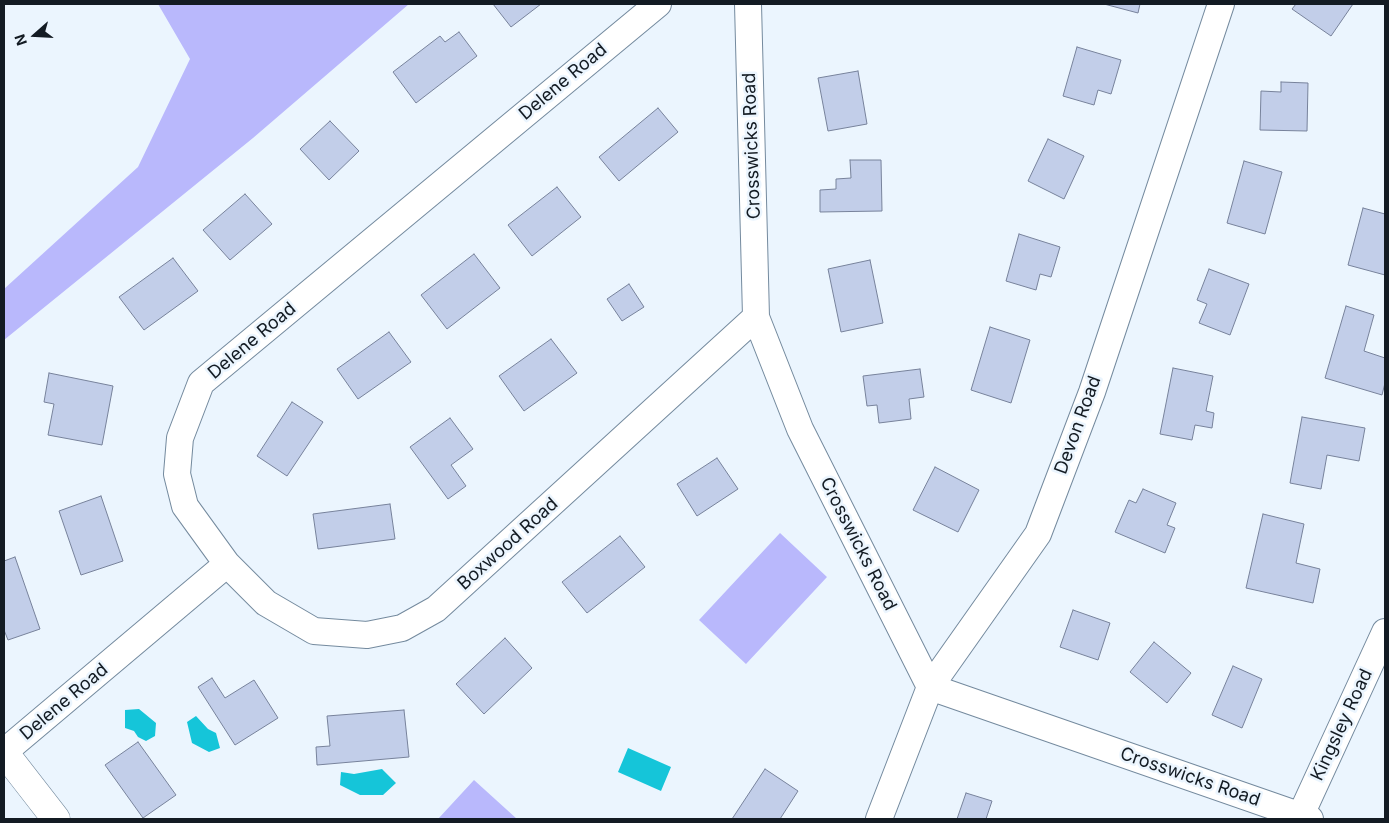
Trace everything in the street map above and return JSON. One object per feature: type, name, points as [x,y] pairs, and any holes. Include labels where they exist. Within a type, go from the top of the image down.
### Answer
[{"type":"street","name":"Delene Road","points":[[4,752],[227,564],[185,506],[177,474],[180,438],[201,383],[658,4]]},
{"type":"street","name":"Crosswicks Road","points":[[748,4],[756,317],[800,429],[930,687],[1303,818]]},
{"type":"street","name":"Devon Road","points":[[879,819],[930,687],[1038,534],[1092,392],[1221,4]]},
{"type":"street","name":"Boxwood Road","points":[[227,564],[266,603],[314,631],[366,636],[402,628],[436,609],[756,317]]},
{"type":"street","name":"Kingsley Road","points":[[1303,818],[1385,632]]},
{"type":"street","points":[[4,752],[56,819]]},
{"type":"shaded area","points":[[158,4],[409,4],[253,138],[4,340],[4,289],[138,167],[190,59]]},
{"type":"shaded area","points":[[780,533],[827,577],[746,664],[699,620]]},
{"type":"shaded area","points":[[139,709],[156,723],[155,736],[146,741],[138,737],[134,731],[125,728],[125,710]]},
{"type":"shaded area","points":[[196,716],[208,729],[216,733],[220,748],[209,752],[192,743],[187,722]]},
{"type":"shaded area","points":[[628,748],[671,767],[661,791],[618,772]]},
{"type":"shaded area","points":[[382,769],[396,783],[383,795],[360,795],[340,785],[341,772],[354,774]]},
{"type":"shaded area","points":[[474,780],[517,819],[438,819]]},
{"type":"building","points":[[493,4],[541,4],[511,27]]},
{"type":"building","points":[[1104,4],[1140,4],[1138,13]]},
{"type":"building","points":[[1296,4],[1353,4],[1331,36],[1292,9]]},
{"type":"building","points":[[459,32],[477,56],[416,103],[393,72],[440,36],[445,42]]},
{"type":"building","points":[[1077,47],[1121,60],[1111,94],[1098,90],[1094,105],[1063,96]]},
{"type":"building","points":[[858,71],[867,124],[828,131],[818,78]]},
{"type":"building","points":[[1281,82],[1308,83],[1307,131],[1260,130],[1261,91],[1281,92]]},
{"type":"building","points":[[658,108],[678,132],[619,181],[599,157]]},
{"type":"building","points":[[330,121],[359,151],[329,180],[300,149]]},
{"type":"building","points":[[1048,139],[1084,156],[1064,199],[1028,181]]},
{"type":"building","points":[[850,160],[881,160],[882,211],[820,212],[820,190],[836,189],[836,179],[851,178]]},
{"type":"building","points":[[1244,161],[1282,172],[1265,234],[1227,223]]},
{"type":"building","points":[[557,187],[581,217],[532,256],[508,225]]},
{"type":"building","points":[[245,194],[272,224],[230,260],[203,230]]},
{"type":"building","points":[[1363,208],[1385,214],[1385,275],[1348,265]]},
{"type":"building","points":[[1019,234],[1060,247],[1051,277],[1040,274],[1036,290],[1006,281]]},
{"type":"building","points":[[474,254],[500,288],[447,329],[421,295]]},
{"type":"building","points":[[173,258],[198,291],[144,330],[119,297]]},
{"type":"building","points":[[870,260],[883,323],[841,332],[828,269]]},
{"type":"building","points":[[1209,269],[1249,284],[1230,335],[1199,323],[1207,304],[1197,300]]},
{"type":"building","points":[[629,284],[644,307],[622,321],[607,299]]},
{"type":"building","points":[[1346,306],[1374,315],[1364,351],[1385,358],[1385,383],[1382,395],[1325,378]]},
{"type":"building","points":[[990,327],[1030,340],[1011,403],[971,390]]},
{"type":"building","points":[[389,332],[411,362],[358,399],[337,369]]},
{"type":"building","points":[[551,339],[577,373],[524,411],[499,376]]},
{"type":"building","points":[[1173,368],[1213,376],[1206,411],[1214,413],[1212,428],[1195,425],[1192,440],[1160,434]]},
{"type":"building","points":[[920,369],[924,397],[909,399],[911,419],[879,423],[877,405],[867,406],[863,376]]},
{"type":"building","points":[[49,373],[113,386],[102,445],[48,435],[54,404],[44,402]]},
{"type":"building","points":[[292,402],[323,422],[287,476],[257,456]]},
{"type":"building","points":[[1302,417],[1365,428],[1359,461],[1327,455],[1321,489],[1290,483]]},
{"type":"building","points":[[450,418],[473,449],[451,465],[466,486],[448,499],[410,447]]},
{"type":"building","points":[[717,458],[738,489],[697,516],[677,484]]},
{"type":"building","points":[[935,467],[979,490],[958,532],[913,510]]},
{"type":"building","points":[[1143,489],[1176,503],[1167,525],[1175,528],[1165,553],[1115,532],[1129,500],[1136,503]]},
{"type":"building","points":[[101,496],[123,561],[81,575],[59,511]]},
{"type":"building","points":[[390,504],[395,539],[318,549],[313,514]]},
{"type":"building","points":[[1263,514],[1304,524],[1296,563],[1320,569],[1313,603],[1246,588]]},
{"type":"building","points":[[620,536],[645,567],[587,613],[562,582]]},
{"type":"building","points":[[15,557],[40,629],[8,640],[4,630],[4,561]]},
{"type":"building","points":[[1073,610],[1110,623],[1098,660],[1060,647]]},
{"type":"building","points":[[505,638],[532,668],[484,714],[456,684]]},
{"type":"building","points":[[1154,642],[1191,673],[1167,703],[1130,672]]},
{"type":"building","points":[[1233,666],[1262,679],[1242,728],[1212,715]]},
{"type":"building","points":[[212,678],[225,698],[254,680],[278,718],[235,745],[198,687]]},
{"type":"building","points":[[404,710],[409,757],[317,765],[316,747],[330,746],[327,716]]},
{"type":"building","points":[[138,742],[176,795],[143,818],[105,765]]},
{"type":"building","points":[[765,769],[798,791],[780,819],[732,819]]},
{"type":"building","points":[[966,793],[992,801],[986,819],[957,819]]}]
